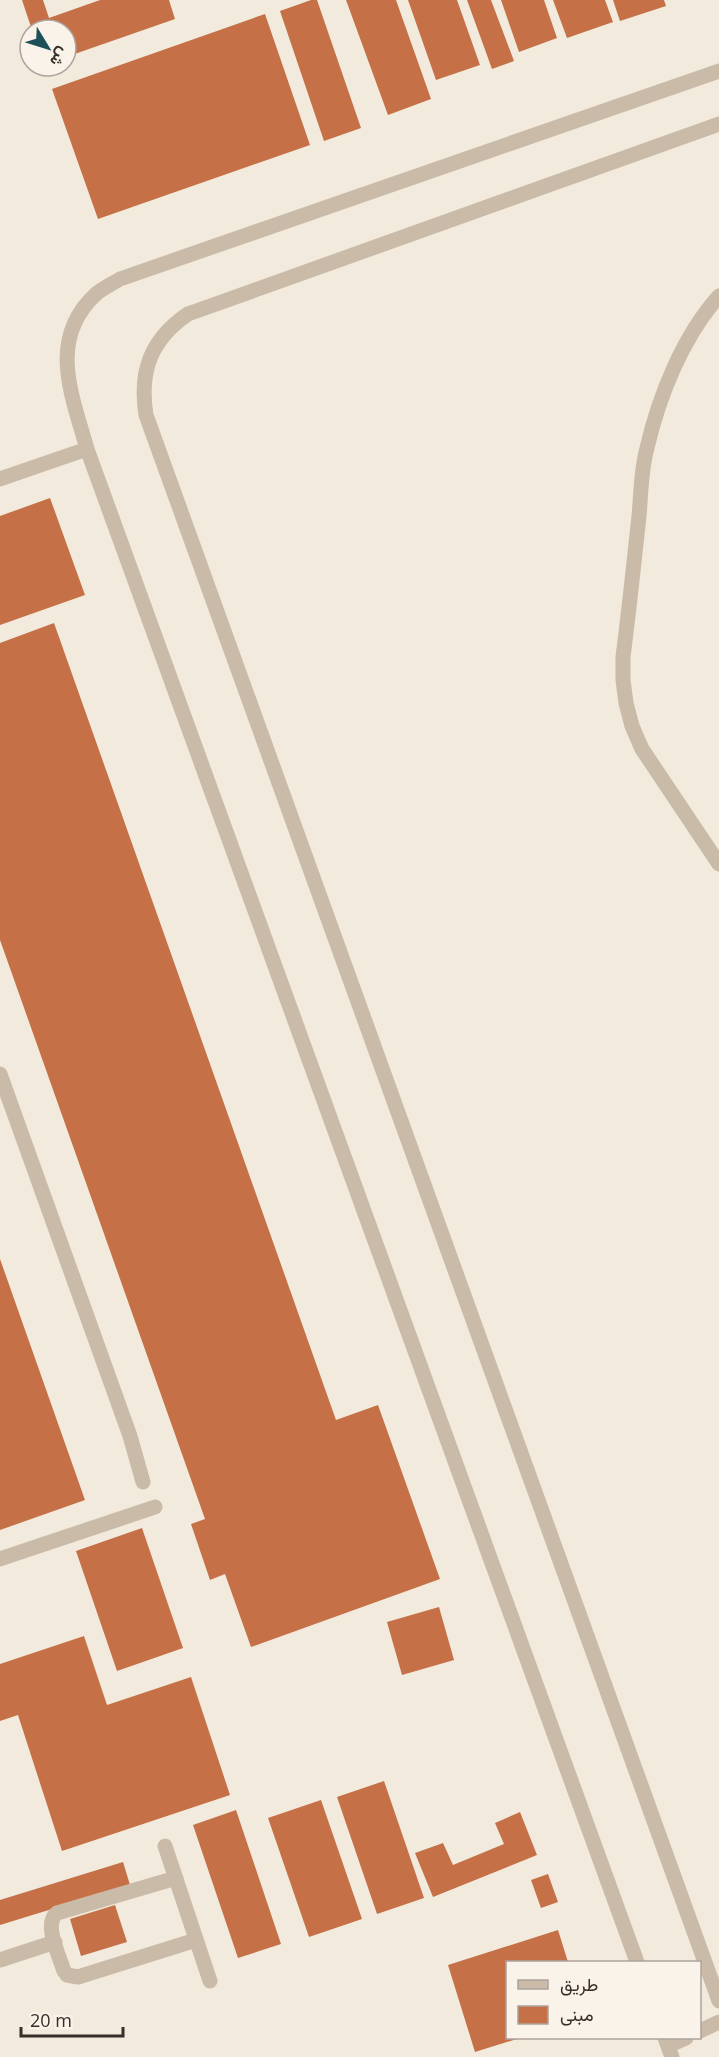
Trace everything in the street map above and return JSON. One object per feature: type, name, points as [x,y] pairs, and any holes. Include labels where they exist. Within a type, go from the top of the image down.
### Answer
[{"type":"street","points":[[637,1961],[87,449],[65,362],[69,336],[80,312],[97,293],[120,279],[719,71]]},
{"type":"street","points":[[719,124],[188,314],[174,323],[153,350],[144,382],[143,399],[146,415],[719,2001]]},
{"type":"street","points":[[719,296],[689,339],[670,378],[656,414],[646,450],[623,657],[623,680],[632,726],[642,749],[719,864]]},
{"type":"street","points":[[0,479],[87,449]]},
{"type":"street","points":[[0,1074],[130,1436],[143,1482]]},
{"type":"street","points":[[0,1559],[155,1507]]},
{"type":"street","points":[[165,1846],[210,1981]]},
{"type":"street","points":[[176,1878],[53,1916],[50,1926],[64,1971],[67,1975],[78,1977],[196,1940]]},
{"type":"street","points":[[0,1960],[55,1942]]},
{"type":"street","points":[[701,2030],[719,2022]]},
{"type":"street","points":[[668,2047],[683,2039]]},
{"type":"building","points":[[22,0],[43,0],[49,18],[28,18]]},
{"type":"building","points":[[100,0],[169,0],[175,19],[78,53],[78,18],[49,18]]},
{"type":"building","points":[[317,0],[361,128],[324,141],[280,11]]},
{"type":"building","points":[[346,0],[396,0],[431,99],[388,115]]},
{"type":"building","points":[[408,0],[457,0],[480,65],[436,80]]},
{"type":"building","points":[[467,0],[491,0],[514,61],[492,69]]},
{"type":"building","points":[[501,0],[544,0],[557,38],[519,52]]},
{"type":"building","points":[[553,0],[605,0],[613,22],[567,38]]},
{"type":"building","points":[[613,0],[664,0],[666,6],[620,21]]},
{"type":"building","points":[[265,14],[310,145],[98,219],[52,89]]},
{"type":"building","points":[[50,498],[85,595],[0,625],[0,516]]},
{"type":"building","points":[[54,623],[336,1420],[378,1405],[440,1579],[251,1647],[225,1574],[210,1580],[191,1524],[205,1519],[0,940],[0,643]]},
{"type":"building","points":[[0,1259],[85,1500],[0,1530]]},
{"type":"building","points":[[142,1528],[183,1648],[117,1671],[76,1551]]},
{"type":"building","points":[[439,1607],[454,1660],[402,1675],[387,1622]]},
{"type":"building","points":[[84,1636],[107,1705],[191,1677],[230,1795],[62,1851],[18,1715],[0,1721],[0,1664]]},
{"type":"building","points":[[384,1781],[424,1898],[377,1914],[337,1797]]},
{"type":"building","points":[[321,1800],[362,1919],[309,1937],[268,1818]]},
{"type":"building","points":[[236,1810],[281,1944],[238,1958],[193,1825]]},
{"type":"building","points":[[520,1812],[537,1855],[433,1897],[415,1853],[443,1843],[453,1865],[504,1844],[495,1823]]},
{"type":"building","points":[[123,1862],[130,1885],[0,1925],[0,1900]]},
{"type":"building","points":[[548,1874],[558,1902],[541,1908],[531,1880]]},
{"type":"building","points":[[115,1905],[127,1942],[81,1956],[70,1919]]},
{"type":"building","points":[[558,1930],[568,1961],[506,1961],[506,2039],[517,2039],[475,2052],[448,1965]]}]
